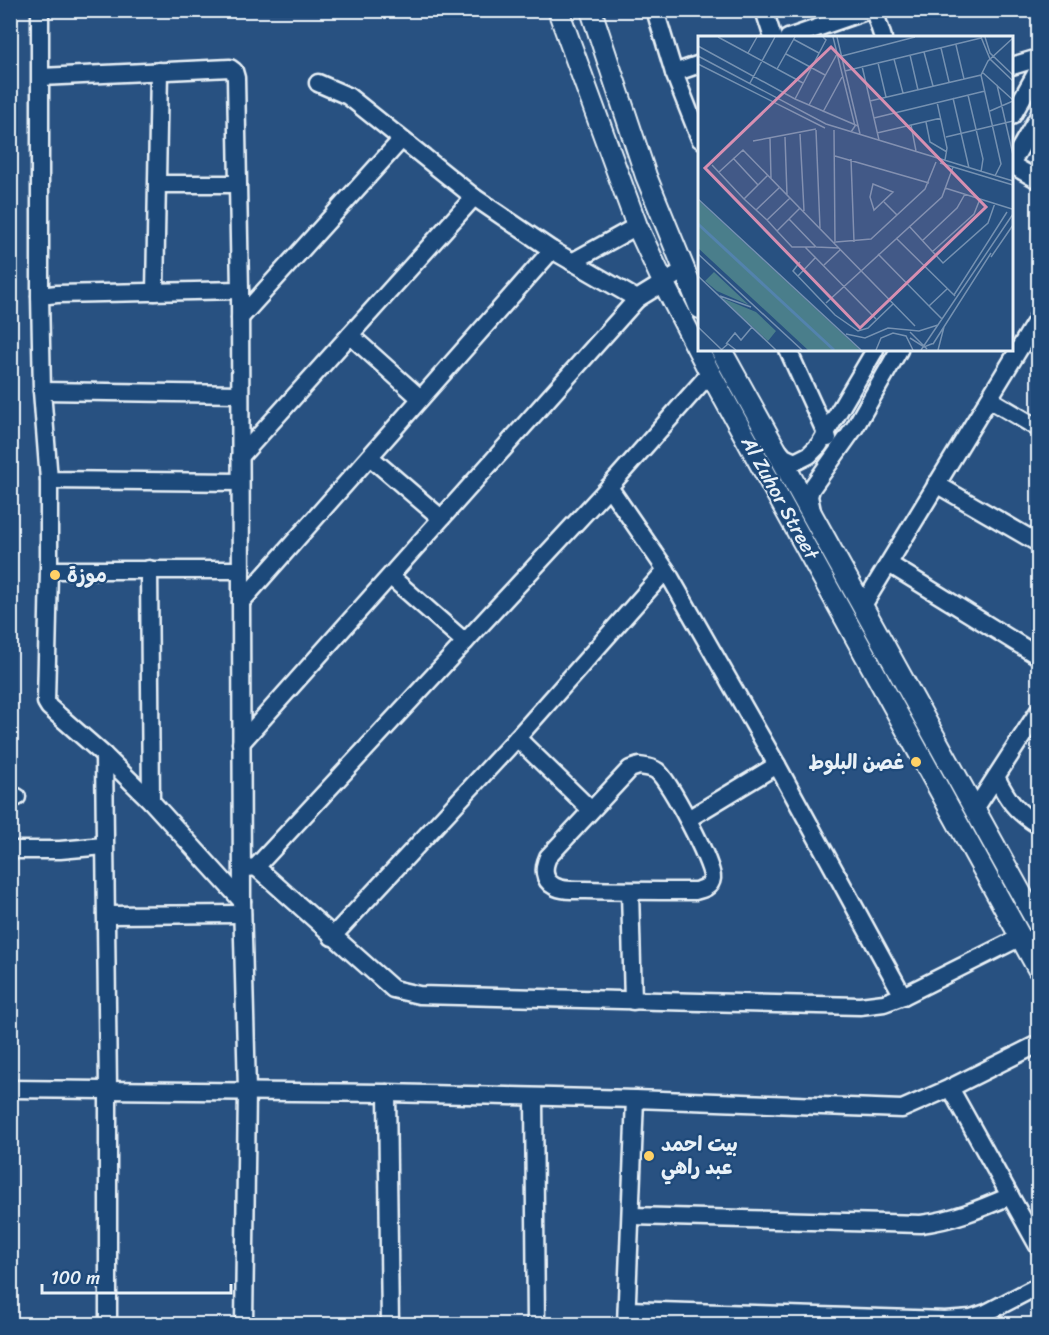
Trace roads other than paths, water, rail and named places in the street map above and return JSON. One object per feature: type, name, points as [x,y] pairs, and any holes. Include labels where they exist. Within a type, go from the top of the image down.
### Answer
[{"type":"main road","name":"Al Zuhor Street","points":[[558,10],[637,226],[698,350]]},
{"type":"main road","points":[[591,10],[646,176],[698,305]]},
{"type":"main road","name":"Al Zuhor Street","points":[[699,351],[1038,969]]},
{"type":"main road","name":"Al Zuhor Street","points":[[723,351],[1038,924]]},
{"type":"street","points":[[655,10],[674,73],[698,136]]},
{"type":"street","points":[[764,10],[772,36]]},
{"type":"street","points":[[794,36],[869,10]]},
{"type":"street","points":[[874,10],[882,36]]},
{"type":"street","points":[[40,13],[40,296],[42,391],[49,480],[46,702],[151,801],[242,907]]},
{"type":"street","points":[[1013,65],[1038,58]]},
{"type":"street","points":[[674,73],[698,64]]},
{"type":"street","points":[[41,77],[230,68],[237,78],[241,743],[249,868],[242,907],[247,1090],[244,1324]]},
{"type":"street","points":[[1013,113],[1038,70]]},
{"type":"street","points":[[155,292],[159,71]]},
{"type":"street","points":[[318,83],[348,96],[474,197],[552,250],[637,299]]},
{"type":"street","points":[[1013,160],[1038,117]]},
{"type":"street","points":[[240,318],[401,140]]},
{"type":"street","points":[[1013,164],[1038,180]]},
{"type":"street","points":[[158,184],[237,184]]},
{"type":"street","points":[[240,457],[474,197]]},
{"type":"street","points":[[572,262],[637,226]]},
{"type":"street","points":[[241,602],[552,250]]},
{"type":"street","points":[[241,743],[637,299],[684,270]]},
{"type":"street","points":[[40,296],[240,290]]},
{"type":"street","points":[[862,607],[1038,318]]},
{"type":"street","points":[[350,335],[420,398]]},
{"type":"street","points":[[788,351],[836,455]]},
{"type":"street","points":[[775,446],[784,458],[795,462],[809,455],[819,445],[873,351]]},
{"type":"street","points":[[814,517],[808,496],[855,427],[898,351]]},
{"type":"street","points":[[249,868],[465,642],[609,487],[710,373]]},
{"type":"street","points":[[42,391],[240,394]]},
{"type":"street","points":[[989,399],[1038,428]]},
{"type":"street","points":[[370,457],[441,518]]},
{"type":"street","points":[[49,480],[240,482]]},
{"type":"street","points":[[936,484],[1038,543]]},
{"type":"street","points":[[609,487],[666,570],[777,765],[903,996]]},
{"type":"street","points":[[889,564],[1038,656]]},
{"type":"street","points":[[149,569],[151,801]]},
{"type":"street","points":[[49,570],[241,570]]},
{"type":"street","points":[[332,937],[517,738],[666,570]]},
{"type":"street","points":[[391,577],[465,642]]},
{"type":"street","points":[[975,809],[1038,712]]},
{"type":"street","points":[[517,738],[591,810]]},
{"type":"street","points":[[104,755],[108,1324]]},
{"type":"street","points":[[688,819],[777,765]]},
{"type":"street","points":[[639,766],[656,771],[688,819],[711,871],[711,882],[704,889],[695,891],[630,892],[558,888],[551,885],[544,871],[548,857],[591,810],[630,769],[639,766]]},
{"type":"street","points":[[996,777],[1008,800],[1022,815],[1038,825]]},
{"type":"street","points":[[10,850],[60,850],[104,846]]},
{"type":"street","points":[[249,868],[393,989],[419,995],[860,1006],[884,1003],[903,996],[1022,937]]},
{"type":"street","points":[[630,892],[633,1001]]},
{"type":"street","points":[[106,915],[242,907]]},
{"type":"street","points":[[10,1089],[387,1093],[902,1109],[1038,1044]]},
{"type":"street","points":[[950,1088],[1038,1246]]},
{"type":"street","points":[[387,1093],[390,1324]]},
{"type":"street","points":[[534,1098],[536,1324]]},
{"type":"street","points":[[635,1099],[632,1216],[626,1317],[970,1318],[1038,1286]]},
{"type":"street","points":[[632,1216],[921,1224],[962,1216],[1010,1196]]},
{"type":"place","name":"موزة","points":[[55,575]]},
{"type":"place","name":"غصن البلوط","points":[[916,762]]},
{"type":"place","name":"بيت احمد عبد راهي","points":[[649,1156]]}]
